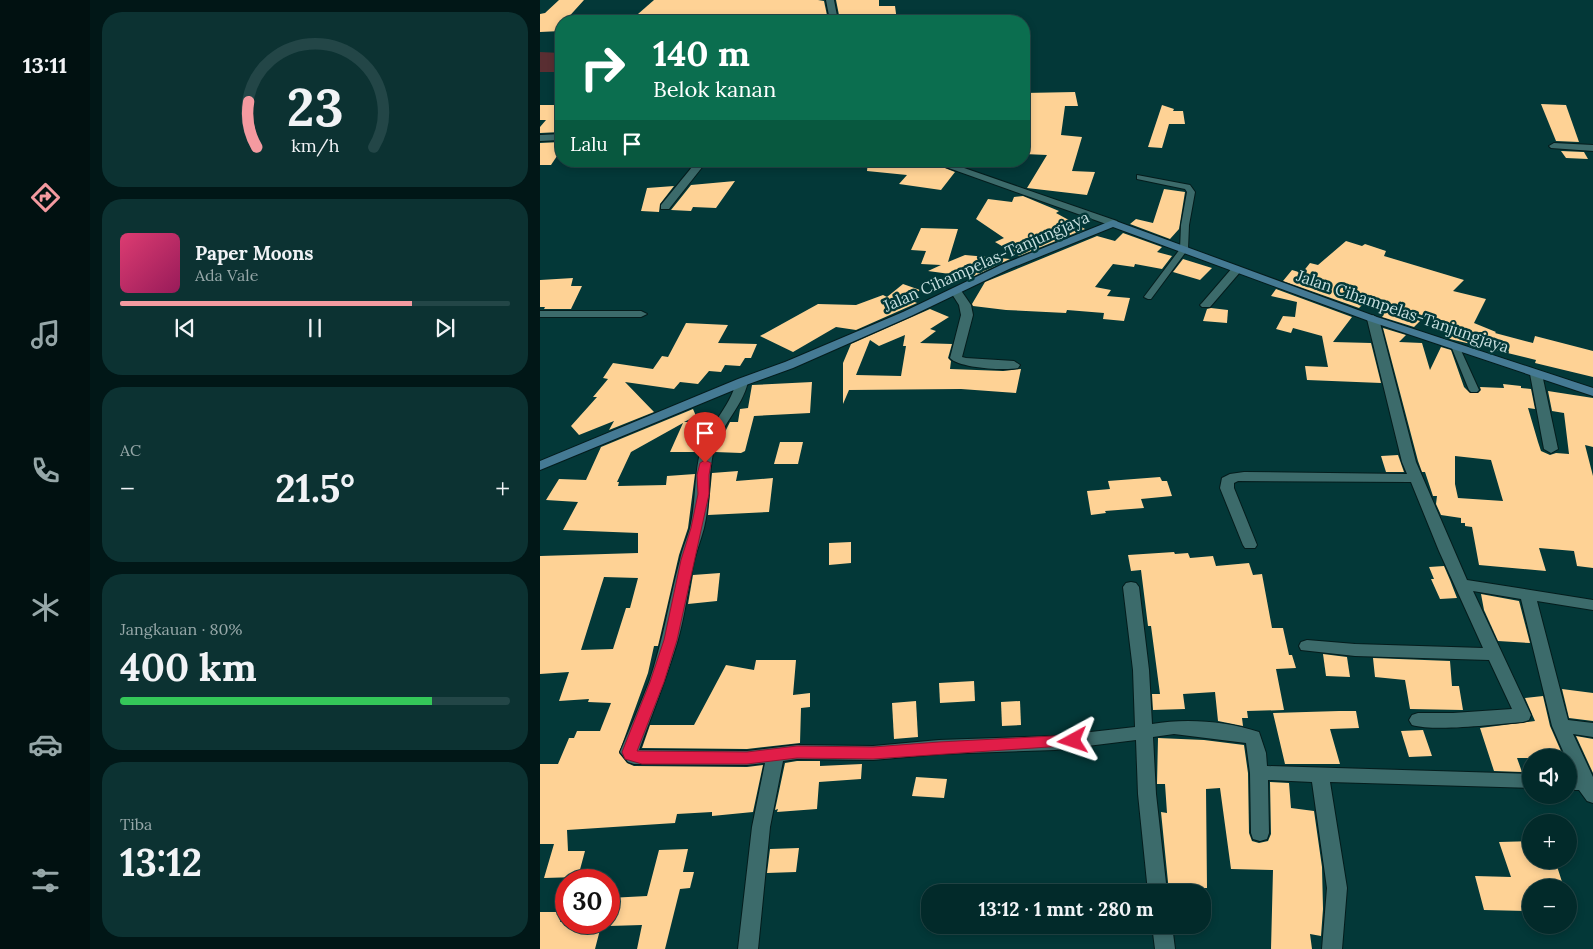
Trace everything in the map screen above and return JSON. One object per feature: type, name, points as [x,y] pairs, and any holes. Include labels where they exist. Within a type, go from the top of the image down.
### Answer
[{"type":"main road","name":"Jalan Cihampelas-Tanjungjaya","points":[[540,466],[742,382],[789,365],[1059,244],[1113,223],[1373,319],[1593,392]]},
{"type":"street","points":[[830,0],[833,15]]},
{"type":"street","points":[[540,138],[555,138]]},
{"type":"street","points":[[1554,146],[1593,148]]},
{"type":"street","points":[[665,207],[697,167]]},
{"type":"street","points":[[951,167],[1113,223]]},
{"type":"street","points":[[1206,305],[1237,269]]},
{"type":"street","points":[[956,291],[965,304],[967,315],[956,358],[963,362],[1014,365]]},
{"type":"street","points":[[540,314],[641,314]]},
{"type":"street","points":[[1373,319],[1404,445],[1416,478],[1462,584],[1523,715],[1453,720],[1418,720]]},
{"type":"street","points":[[1536,374],[1552,449]]},
{"type":"street","points":[[742,382],[739,395],[717,430],[708,451],[703,475],[703,494],[697,528],[687,560],[670,640],[657,682],[629,752],[634,757],[747,758],[825,751],[873,753],[1055,743],[1127,735],[1174,727],[1253,737],[1259,773],[1260,832]]},
{"type":"street","points":[[1250,545],[1228,488],[1227,481],[1229,478],[1254,476],[1416,478]]},
{"type":"street","points":[[1462,584],[1593,605]]},
{"type":"street","points":[[1131,587],[1140,670],[1147,794],[1157,884]]},
{"type":"street","points":[[1527,594],[1561,726],[1584,777],[1582,787]]},
{"type":"street","points":[[1307,646],[1355,650],[1495,654]]},
{"type":"street","points":[[1561,726],[1593,730]]},
{"type":"street","points":[[748,949],[761,827],[775,755]]},
{"type":"street","points":[[1259,773],[1522,781]]},
{"type":"street","points":[[1320,776],[1337,888],[1332,949]]},
{"type":"street","points":[[1163,934],[1165,949]]},
{"type":"lane","points":[[1140,177],[1190,189],[1184,249],[1148,297]]},
{"type":"lane","points":[[1454,346],[1474,390]]},
{"type":"shaded area","points":[[540,52],[555,53],[555,72],[540,72]]},
{"type":"building","points":[[559,0],[584,0],[570,15],[555,15],[555,31],[540,32],[540,14],[545,13]]},
{"type":"building","points":[[654,0],[818,0],[824,1],[827,15],[637,15]]},
{"type":"building","points":[[836,0],[879,0],[879,6],[895,6],[896,15],[839,15]]},
{"type":"building","points":[[1075,92],[1078,106],[1065,106],[1061,135],[1082,137],[1072,171],[1095,172],[1087,195],[1027,188],[1047,155],[1030,154],[1030,93]]},
{"type":"building","points":[[1541,104],[1566,105],[1579,142],[1556,141]]},
{"type":"building","points":[[540,105],[555,105],[555,132],[540,133],[540,127],[546,120],[540,120]]},
{"type":"building","points":[[1162,105],[1174,109],[1173,111],[1183,111],[1185,124],[1169,124],[1162,148],[1148,147]]},
{"type":"building","points":[[555,142],[555,159],[551,165],[540,165],[540,143]]},
{"type":"building","points":[[1561,151],[1584,152],[1588,159],[1566,158]]},
{"type":"building","points":[[867,167],[942,167],[955,172],[941,190],[899,184],[907,175],[867,171]]},
{"type":"building","points":[[735,181],[716,208],[693,207],[691,211],[671,210],[691,185]]},
{"type":"building","points":[[674,186],[660,204],[659,212],[641,211],[647,188]]},
{"type":"building","points":[[1164,189],[1185,192],[1179,229],[1170,239],[1130,224],[1136,219],[1153,223]]},
{"type":"building","points":[[1023,196],[1059,211],[1056,213],[1085,229],[1019,256],[995,242],[1004,238],[976,219],[988,199],[1012,202],[1014,197]]},
{"type":"building","points":[[921,228],[958,229],[948,262],[965,255],[1010,259],[972,277],[928,271],[941,265],[921,264],[926,251],[911,250]]},
{"type":"building","points":[[1123,233],[1162,247],[1157,252],[1172,256],[1162,269],[1135,264],[1134,267],[1113,264],[1095,287],[1111,290],[1107,296],[1130,298],[1124,321],[1103,319],[1104,313],[1067,310],[1066,313],[1006,310],[973,306],[972,304],[985,282],[1097,236],[1115,241]]},
{"type":"building","points":[[1346,241],[1362,246],[1365,244],[1386,251],[1384,256],[1464,280],[1453,291],[1486,299],[1474,323],[1495,333],[1533,343],[1535,336],[1593,351],[1593,377],[1535,363],[1536,360],[1446,338],[1453,324],[1426,315],[1414,327],[1382,317],[1383,311],[1363,304],[1359,308],[1283,281],[1292,270],[1302,273],[1310,263],[1318,265]]},
{"type":"building","points":[[1183,259],[1212,268],[1200,280],[1173,272]]},
{"type":"building","points":[[573,278],[571,286],[582,286],[571,309],[544,309],[545,307],[540,307],[540,280]]},
{"type":"building","points":[[903,284],[920,290],[908,299],[917,303],[856,330],[836,327],[793,352],[760,336],[818,304],[856,305],[883,295],[887,297]]},
{"type":"building","points":[[1276,289],[1352,317],[1333,342],[1371,343],[1381,383],[1307,380],[1305,366],[1328,367],[1322,336],[1293,328],[1291,333],[1276,329],[1283,316],[1295,317],[1297,302],[1271,296]]},
{"type":"building","points":[[930,309],[949,317],[930,329],[936,331],[920,343],[952,344],[948,358],[951,361],[950,369],[1003,371],[1021,369],[1016,393],[961,389],[849,390],[843,404],[843,363],[851,344]],"holes":[[[905,335],[903,346],[906,346],[901,376],[856,375],[870,340],[879,346]]]},
{"type":"building","points":[[1207,309],[1228,310],[1227,323],[1203,321]]},
{"type":"building","points":[[686,323],[728,325],[718,343],[757,344],[751,358],[745,358],[740,366],[725,365],[721,372],[709,371],[698,384],[680,382],[674,389],[625,382],[654,412],[609,430],[614,421],[579,435],[571,426],[597,397],[593,397],[608,379],[603,378],[613,363],[653,369],[662,356],[668,357]]},
{"type":"building","points":[[1383,328],[1406,335],[1399,342],[1422,343],[1430,370],[1441,347],[1451,350],[1464,387],[1470,393],[1478,393],[1481,390],[1480,387],[1504,388],[1503,384],[1531,389],[1535,409],[1528,408],[1541,451],[1550,455],[1556,453],[1569,454],[1564,413],[1552,411],[1548,391],[1593,398],[1593,447],[1585,445],[1593,476],[1593,568],[1577,566],[1574,551],[1539,548],[1546,571],[1479,565],[1472,527],[1461,523],[1461,518],[1441,515],[1436,504],[1437,496],[1433,496],[1425,472],[1422,472]],"holes":[[[1455,456],[1491,460],[1503,501],[1458,498],[1455,484]]]},
{"type":"building","points":[[812,382],[810,413],[754,416],[745,451],[741,453],[715,452],[730,422],[738,422],[740,409],[748,408],[752,385]]},
{"type":"building","points":[[693,409],[696,416],[684,422],[713,422],[698,452],[670,452],[683,423],[631,452],[617,482],[619,482],[618,486],[666,485],[667,476],[695,474],[688,528],[679,555],[658,646],[654,646],[648,673],[619,753],[627,763],[634,766],[747,767],[763,765],[753,812],[712,816],[712,812],[677,814],[675,823],[567,830],[568,851],[585,851],[580,869],[555,869],[555,878],[544,878],[554,844],[540,844],[540,764],[558,764],[569,738],[574,738],[577,731],[600,731],[611,703],[588,702],[589,699],[559,701],[569,672],[540,674],[540,556],[638,553],[638,533],[563,530],[578,502],[546,500],[559,479],[586,480],[601,447]],"holes":[[[604,577],[638,578],[630,608],[626,608],[613,649],[581,650]]]},
{"type":"building","points":[[780,442],[803,442],[798,464],[774,464]]},
{"type":"building","points":[[1398,455],[1404,472],[1386,472],[1381,456]]},
{"type":"building","points":[[738,471],[736,481],[773,478],[769,512],[708,515],[712,473]]},
{"type":"building","points":[[1160,477],[1162,481],[1167,481],[1172,496],[1141,499],[1144,508],[1105,511],[1106,513],[1091,515],[1087,491],[1110,489],[1108,481]]},
{"type":"building","points":[[851,542],[851,563],[829,565],[829,543]]},
{"type":"building","points":[[1174,552],[1175,554],[1188,553],[1190,558],[1213,556],[1216,566],[1249,563],[1253,575],[1262,574],[1272,628],[1283,628],[1289,655],[1292,655],[1296,668],[1276,669],[1284,710],[1247,711],[1248,718],[1242,718],[1243,726],[1218,721],[1215,692],[1183,694],[1185,709],[1153,710],[1152,694],[1160,694],[1151,626],[1148,626],[1141,570],[1131,571],[1128,555]]},
{"type":"building","points":[[1444,566],[1457,598],[1440,599],[1431,579],[1434,579],[1429,567]]},
{"type":"building","points":[[720,573],[717,601],[688,604],[693,575]]},
{"type":"building","points":[[1481,594],[1519,601],[1530,643],[1498,641],[1484,610]]},
{"type":"building","points":[[1323,654],[1347,657],[1350,677],[1326,676]]},
{"type":"building","points":[[1373,658],[1450,661],[1452,686],[1459,686],[1463,710],[1410,709],[1405,680],[1375,677]]},
{"type":"building","points":[[756,660],[796,660],[793,695],[810,693],[810,707],[801,708],[800,743],[747,749],[642,748],[650,725],[694,725],[726,665],[754,670]]},
{"type":"building","points":[[974,681],[975,701],[940,703],[939,683]]},
{"type":"building","points":[[1562,689],[1593,693],[1593,721],[1569,718]]},
{"type":"building","points":[[1543,696],[1550,726],[1560,749],[1522,749],[1522,758],[1517,758],[1522,772],[1494,771],[1480,728],[1535,721],[1525,698]]},
{"type":"building","points":[[916,701],[918,737],[894,739],[892,703]]},
{"type":"building","points":[[1020,701],[1021,725],[1002,726],[1001,702]]},
{"type":"building","points":[[1356,711],[1359,728],[1330,729],[1340,764],[1285,764],[1273,713]]},
{"type":"building","points":[[1423,730],[1432,756],[1409,757],[1401,731]]},
{"type":"building","points":[[1576,736],[1593,739],[1593,773]]},
{"type":"building","points":[[1158,738],[1204,740],[1244,745],[1248,773],[1249,833],[1252,841],[1259,843],[1268,841],[1271,834],[1270,782],[1289,783],[1291,808],[1314,811],[1322,867],[1323,909],[1321,936],[1310,934],[1312,949],[1271,949],[1273,870],[1231,869],[1220,788],[1206,789],[1207,884],[1168,884],[1161,812],[1167,813],[1165,784],[1157,784]]},
{"type":"building","points":[[820,761],[820,766],[862,764],[861,779],[819,782],[817,809],[777,812],[778,809],[775,810],[785,763]]},
{"type":"building","points":[[916,777],[947,779],[944,798],[912,796]]},
{"type":"building","points":[[1522,841],[1522,869],[1558,869],[1561,879],[1522,879],[1522,911],[1484,910],[1475,876],[1511,877],[1499,842]]},
{"type":"building","points":[[799,848],[796,872],[767,873],[770,849]]},
{"type":"building","points":[[688,849],[683,872],[694,872],[690,888],[680,889],[665,949],[637,949],[642,925],[620,926],[620,897],[647,896],[659,850]]},
{"type":"building","points":[[540,912],[555,912],[555,934],[599,934],[595,949],[540,949]]},
{"type":"route","points":[[705,463],[703,494],[697,528],[687,560],[670,640],[657,682],[629,752],[630,755],[642,758],[747,758],[797,752],[873,753],[1073,741]]}]
